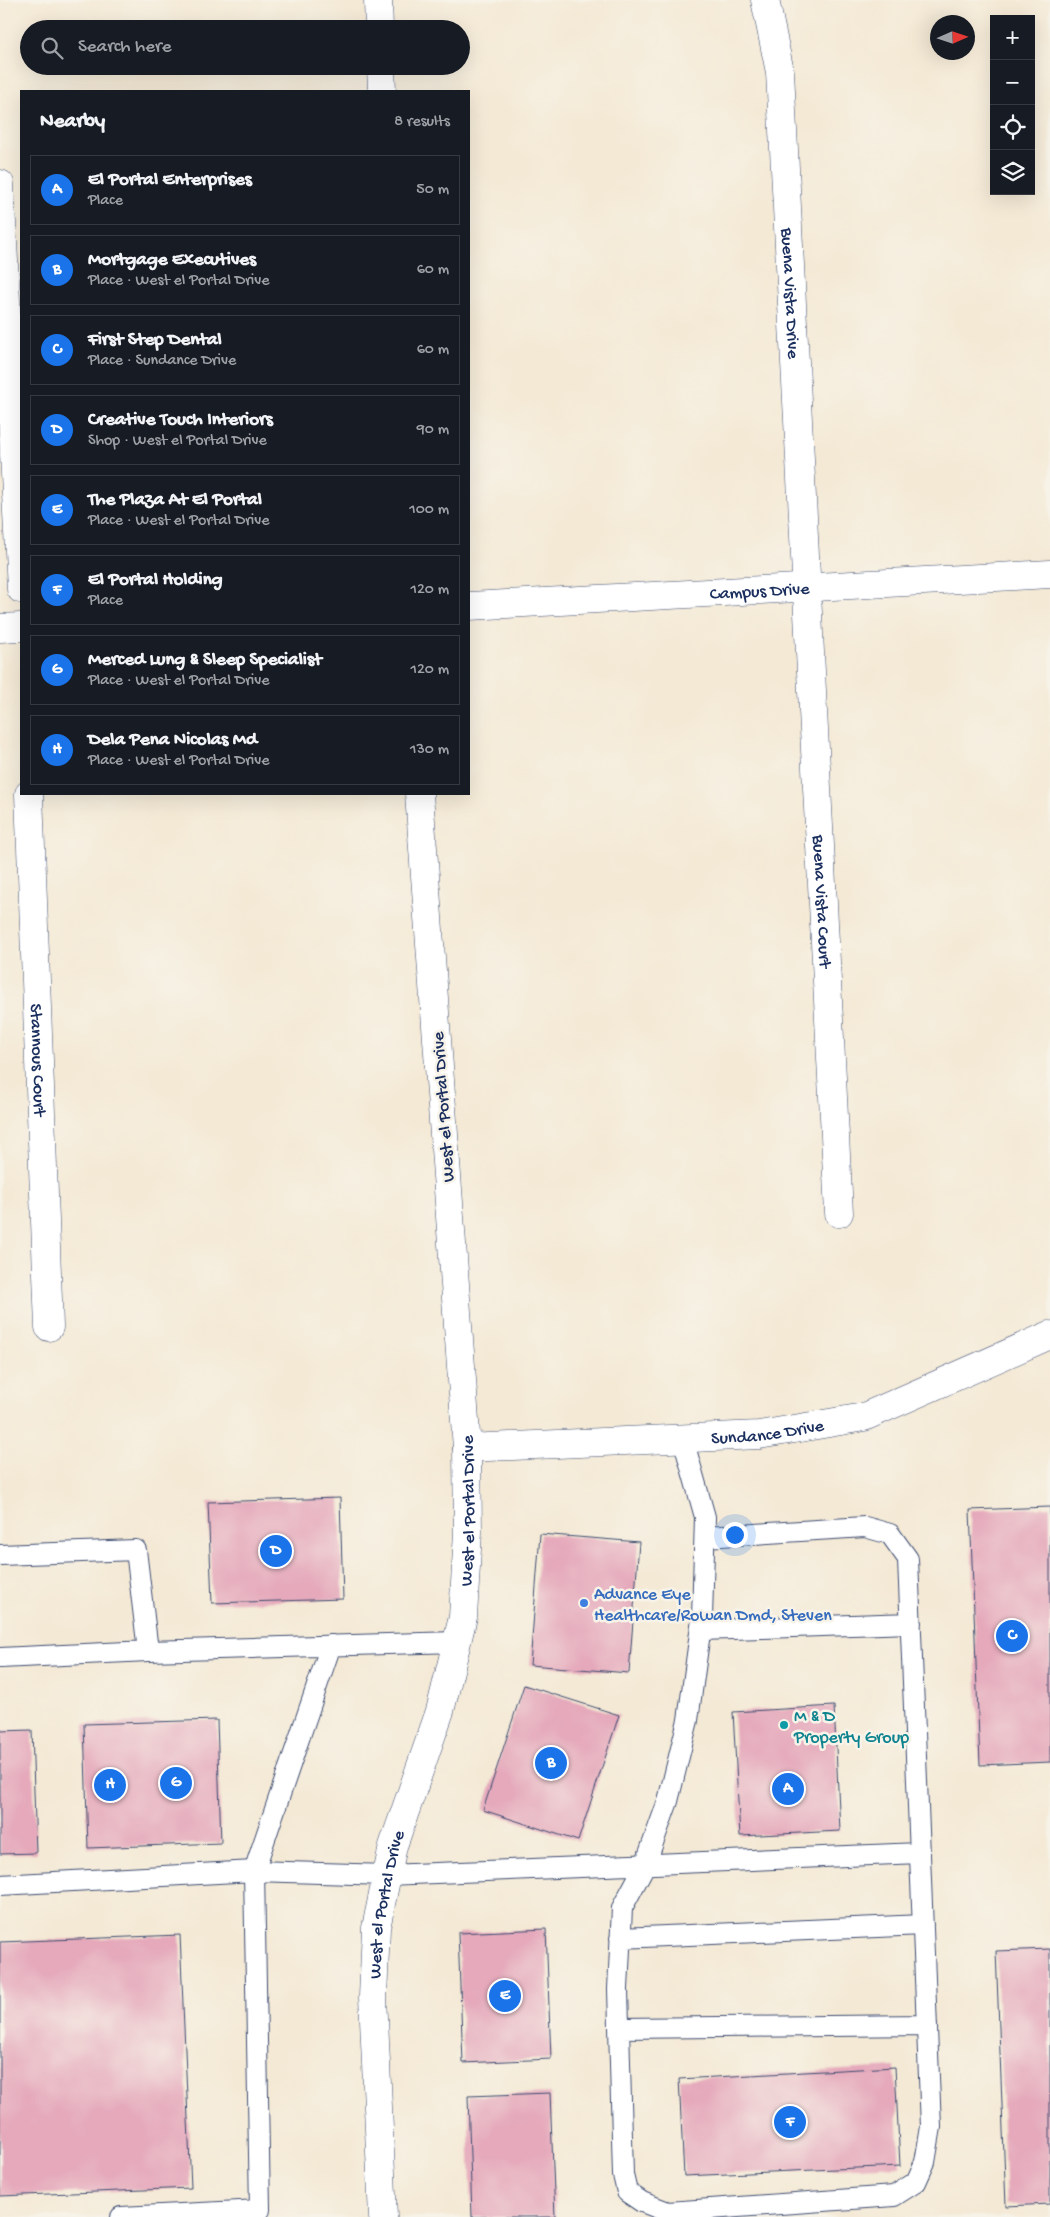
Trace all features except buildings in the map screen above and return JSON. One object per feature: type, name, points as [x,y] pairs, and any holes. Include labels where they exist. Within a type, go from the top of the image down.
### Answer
[{"type":"street","points":[[378,0],[379,20]]},
{"type":"street","name":"Buena Vista Drive","points":[[765,0],[780,72],[807,589]]},
{"type":"street","points":[[381,75],[382,90]]},
{"type":"street","points":[[0,184],[20,570]]},
{"type":"street","name":"Campus Drive","points":[[470,606],[807,589],[1050,574]]},
{"type":"street","name":"Buena Vista Court","points":[[807,589],[839,1213]]},
{"type":"street","points":[[0,628],[20,627]]},
{"type":"street","name":"Stannous Court","points":[[29,795],[49,1327]]},
{"type":"street","name":"West el Portal Drive","points":[[382,2217],[373,1997],[376,1928],[393,1846],[440,1711],[463,1617],[468,1532],[467,1448],[418,795]]},
{"type":"street","name":"Sundance Drive","points":[[467,1448],[759,1435],[864,1417],[1050,1335]]},
{"type":"lane","points":[[683,1439],[705,1517],[700,1630],[688,1720],[668,1801],[645,1865],[622,1908],[619,2028],[622,2175],[627,2192],[642,2202],[668,2212],[894,2196],[916,2182],[925,2162],[931,2127],[908,1559],[900,1545],[890,1534],[865,1526],[705,1537]]},
{"type":"lane","points":[[0,1555],[136,1550],[148,1652]]},
{"type":"lane","points":[[700,1630],[910,1623]]},
{"type":"lane","points":[[0,1658],[457,1642]]},
{"type":"lane","points":[[122,2217],[260,2210],[254,1871],[331,1646]]},
{"type":"lane","points":[[0,1885],[254,1871],[387,1875],[920,1853]]},
{"type":"lane","points":[[620,1938],[923,1925]]},
{"type":"lane","points":[[619,2028],[927,2025]]},
{"type":"place","name":"Creative Touch Interiors","points":[[276,1551]]},
{"type":"place","name":"Advance Eye Healthcare/Rowan Dmd, Steven","points":[[584,1603]]},
{"type":"place","name":"First Step Dental","points":[[1012,1636]]},
{"type":"place","name":"M & D Property Group","points":[[784,1725]]},
{"type":"place","name":"Mortgage Executives","points":[[551,1763]]},
{"type":"place","name":"Merced Lung & Sleep Specialist","points":[[176,1783]]},
{"type":"place","name":"Dela Pena Nicolas Md","points":[[110,1785]]},
{"type":"place","name":"El Portal Enterprises","points":[[788,1789]]},
{"type":"place","name":"The Plaza At El Portal","points":[[505,1996]]},
{"type":"place","name":"El Portal Holding","points":[[790,2122]]}]
